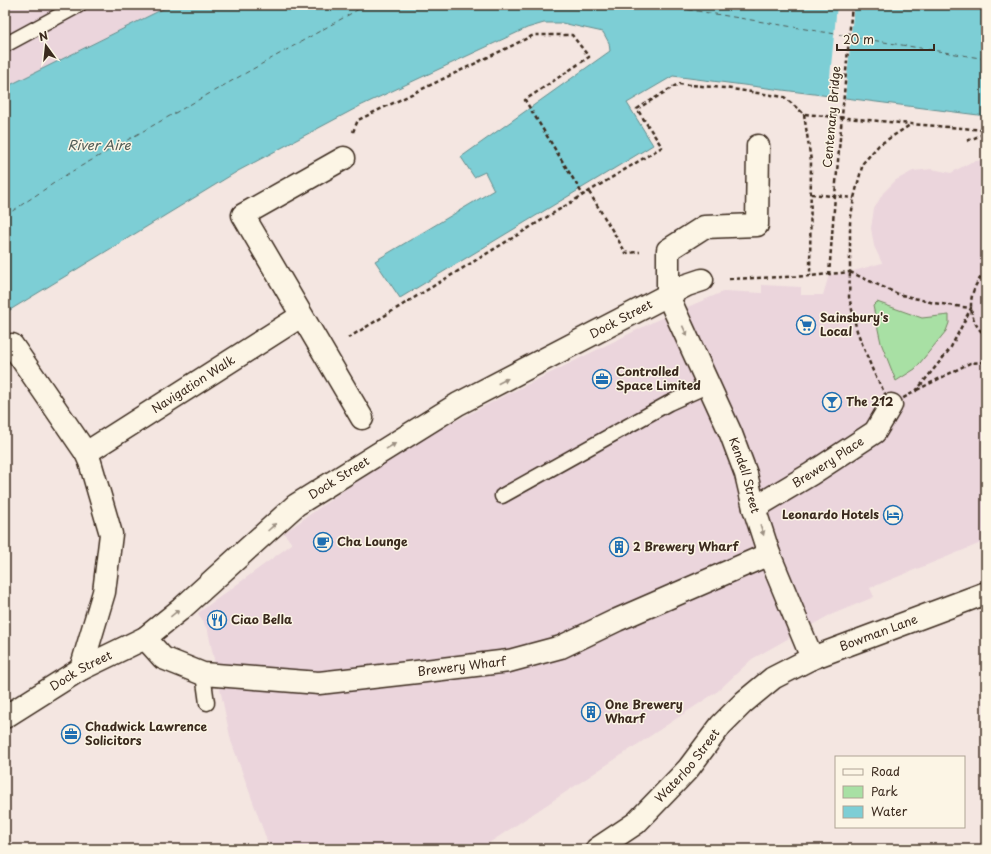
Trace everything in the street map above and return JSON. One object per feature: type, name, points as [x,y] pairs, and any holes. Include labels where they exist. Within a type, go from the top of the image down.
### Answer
[{"type":"street","points":[[668,296],[668,250],[704,227],[757,225],[758,146]]},
{"type":"street","points":[[344,158],[243,215],[362,418]]},
{"type":"street","name":"Dock Street","points":[[5,717],[81,669],[145,638],[181,609],[296,505],[458,404],[687,285],[702,280]]},
{"type":"street","name":"Kendell Street","points":[[668,296],[731,434],[746,474],[754,508],[769,554],[812,658]]},
{"type":"street","name":"Navigation Walk","points":[[86,452],[301,316]]},
{"type":"street","points":[[12,345],[86,452],[111,534],[104,592],[81,669]]},
{"type":"street","name":"Brewery Place","points":[[754,508],[811,474],[875,432],[891,405]]},
{"type":"street","name":"Brewery Wharf","points":[[145,638],[163,658],[203,674],[319,683],[509,661],[561,647],[623,617],[769,554]]},
{"type":"street","name":"Bowman Lane","points":[[773,678],[812,658],[986,593]]},
{"type":"street","name":"Waterloo Street","points":[[597,849],[636,822],[688,769],[720,724],[773,678]]},
{"type":"lane","points":[[5,45],[79,5]]},
{"type":"lane","points":[[502,496],[669,403],[709,385]]},
{"type":"lane","points":[[203,674],[207,703]]},
{"type":"path","name":"Centenary Bridge","points":[[829,275],[852,5]]},
{"type":"path","points":[[344,158],[358,120],[534,35],[572,34],[589,57],[525,100],[583,195]]},
{"type":"path","points":[[324,352],[662,147],[637,108],[678,84],[725,88],[784,97],[804,114],[986,130]]},
{"type":"path","points":[[804,114],[811,161],[810,276]]},
{"type":"path","points":[[911,124],[880,145],[863,163],[854,198],[850,223],[849,297],[857,331],[873,371],[891,405],[970,363],[986,362]]},
{"type":"path","points":[[967,141],[986,133]]},
{"type":"path","points":[[589,192],[626,253],[668,250]]},
{"type":"path","points":[[811,194],[854,198]]},
{"type":"path","points":[[702,280],[829,275],[850,272],[898,294],[934,303],[971,308]]},
{"type":"path","points":[[986,272],[981,276],[971,297],[971,308],[974,321],[986,336]]},
{"type":"path","points":[[916,391],[950,349],[971,308]]},
{"type":"shaded area","points":[[5,5],[171,5],[12,84],[5,89]]},
{"type":"shaded area","points":[[986,159],[986,541],[870,588],[874,597],[828,616],[752,659],[718,691],[480,849],[270,849],[231,741],[208,631],[198,613],[292,544],[284,533],[354,483],[438,430],[657,320],[725,291],[762,293],[762,285],[801,287],[801,295],[823,295],[829,275],[850,272],[882,263],[874,246],[871,228],[874,209],[883,193],[896,180],[913,171],[932,169],[951,173],[971,162]]},
{"type":"green space","points":[[877,302],[922,318],[949,315],[949,323],[946,331],[915,369],[896,381],[881,343],[873,306]]},
{"type":"water","name":"River Aire","points":[[171,5],[986,5],[986,116],[673,76],[627,103],[653,145],[400,298],[375,261],[494,190],[485,172],[474,177],[461,157],[610,51],[609,43],[603,32],[562,23],[544,23],[527,28],[360,106],[238,171],[5,313],[5,89],[12,84]]},
{"type":"pier","points":[[837,5],[854,5],[845,99],[828,97]]},
{"type":"ferry route","points":[[5,216],[69,173],[366,5]]},
{"type":"ferry route","points":[[661,5],[986,59]]},
{"type":"place","name":"Sainsbury's Local","points":[[806,325]]},
{"type":"place","name":"Controlled Space Limited","points":[[602,379]]},
{"type":"place","name":"The 212","points":[[832,402]]},
{"type":"place","name":"Leonardo Hotels","points":[[893,515]]},
{"type":"place","name":"Cha Lounge","points":[[323,542]]},
{"type":"place","name":"2 Brewery Wharf","points":[[619,547]]},
{"type":"place","name":"Ciao Bella","points":[[217,620]]},
{"type":"place","name":"One Brewery Wharf","points":[[591,712]]},
{"type":"place","name":"Chadwick Lawrence Solicitors","points":[[71,734]]}]
